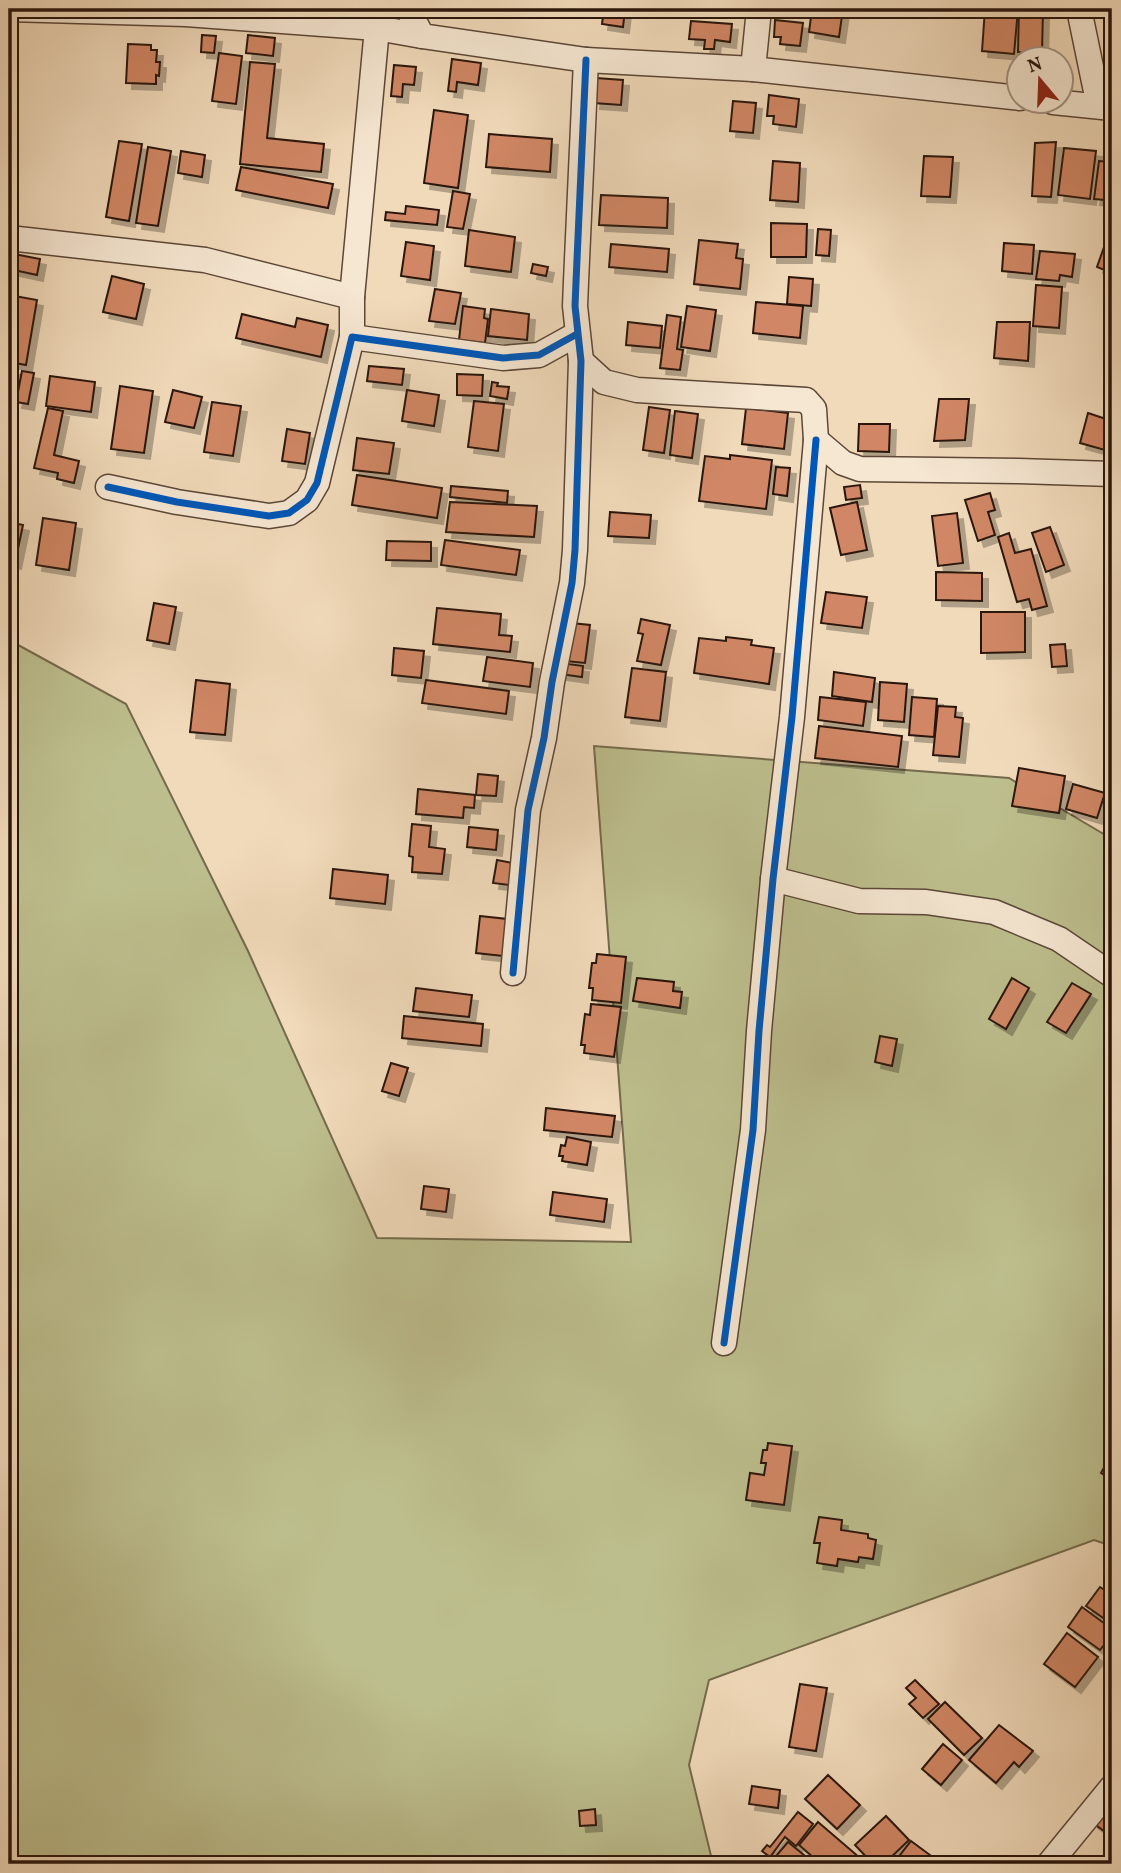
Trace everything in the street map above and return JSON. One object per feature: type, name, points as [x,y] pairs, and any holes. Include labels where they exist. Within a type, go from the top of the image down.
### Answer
[{"type":"street","points":[[9,9],[186,14],[377,28],[586,60],[753,69],[1006,96]]},
{"type":"street","points":[[408,9],[422,36]]},
{"type":"street","points":[[753,69],[759,9]]},
{"type":"street","points":[[1076,104],[1106,107],[1079,9]]},
{"type":"street","points":[[108,487],[177,502],[269,516],[289,513],[307,500],[317,483],[352,337],[352,297],[377,28]]},
{"type":"street","points":[[513,973],[528,810],[572,583],[575,550],[581,361],[577,334],[576,282],[586,60]]},
{"type":"street","points":[[9,238],[205,260],[352,297]]},
{"type":"street","points":[[352,337],[503,358],[539,355],[577,334]]},
{"type":"street","points":[[581,361],[604,382],[637,390],[806,400],[814,409],[816,440],[792,717],[773,879],[752,1130],[724,1343]]},
{"type":"street","points":[[816,440],[844,463],[860,469],[1112,474]]},
{"type":"street","points":[[773,879],[859,901],[926,902],[995,912],[1059,939],[1112,975]]},
{"type":"street","points":[[1049,1864],[1112,1787]]},
{"type":"green space","points":[[9,640],[126,704],[248,951],[377,1238],[631,1242],[594,746],[1009,778],[1112,839],[1112,1546],[1094,1540],[709,1680],[689,1765],[713,1864],[9,1864]]},
{"type":"building","points":[[604,9],[625,10],[623,27],[602,24]]},
{"type":"building","points":[[812,9],[843,9],[839,37],[809,32]]},
{"type":"building","points":[[985,9],[1018,9],[1015,46],[1006,46],[1006,53],[982,51]]},
{"type":"building","points":[[1019,9],[1043,9],[1042,46],[1018,46]]},
{"type":"building","points":[[775,20],[803,23],[800,46],[780,44],[781,37],[774,37]]},
{"type":"building","points":[[691,21],[732,24],[730,42],[715,40],[714,49],[704,49],[705,40],[689,39]]},
{"type":"building","points":[[202,35],[216,36],[214,53],[201,52]]},
{"type":"building","points":[[248,35],[275,38],[273,56],[246,53]]},
{"type":"building","points":[[128,44],[151,45],[151,50],[157,50],[156,62],[160,62],[156,84],[126,83]]},
{"type":"building","points":[[219,53],[242,56],[236,104],[212,101]]},
{"type":"building","points":[[452,59],[481,63],[478,85],[457,82],[456,92],[448,91]]},
{"type":"building","points":[[250,62],[275,64],[267,138],[324,144],[321,172],[240,164]]},
{"type":"building","points":[[394,65],[416,67],[414,85],[403,84],[402,97],[391,96]]},
{"type":"building","points":[[596,78],[623,80],[621,105],[594,103]]},
{"type":"building","points":[[769,95],[799,99],[796,127],[773,124],[774,116],[767,116]]},
{"type":"building","points":[[733,101],[756,103],[753,133],[730,131]]},
{"type":"building","points":[[434,110],[468,115],[458,188],[424,183]]},
{"type":"building","points":[[489,134],[552,139],[550,172],[486,167]]},
{"type":"building","points":[[119,141],[142,144],[129,221],[106,217]]},
{"type":"building","points":[[1056,142],[1051,197],[1032,196],[1035,143]]},
{"type":"building","points":[[148,147],[171,151],[158,226],[136,223]]},
{"type":"building","points":[[1064,148],[1096,151],[1090,199],[1058,195]]},
{"type":"building","points":[[181,151],[205,155],[202,177],[178,173]]},
{"type":"building","points":[[924,156],[953,157],[950,197],[921,196]]},
{"type":"building","points":[[773,161],[800,163],[798,202],[770,200]]},
{"type":"building","points":[[1099,161],[1110,162],[1105,200],[1094,199]]},
{"type":"building","points":[[241,167],[333,184],[328,208],[236,190]]},
{"type":"building","points":[[453,191],[470,194],[463,229],[447,227]]},
{"type":"building","points":[[601,195],[668,198],[667,228],[599,225]]},
{"type":"building","points":[[406,206],[439,210],[437,225],[385,220],[386,212],[405,214]]},
{"type":"building","points":[[771,223],[807,224],[806,257],[771,257]]},
{"type":"building","points":[[818,229],[831,230],[829,256],[816,255]]},
{"type":"building","points":[[469,230],[515,237],[511,272],[465,266]]},
{"type":"building","points":[[699,240],[738,244],[736,258],[743,259],[740,289],[694,284]]},
{"type":"building","points":[[406,242],[434,246],[430,280],[401,276]]},
{"type":"building","points":[[1004,243],[1034,245],[1032,274],[1002,271]]},
{"type":"building","points":[[611,244],[669,249],[667,272],[609,267]]},
{"type":"building","points":[[1104,247],[1112,250],[1112,273],[1097,267]]},
{"type":"building","points":[[1040,251],[1075,254],[1072,277],[1060,275],[1059,281],[1036,279]]},
{"type":"building","points":[[9,253],[40,259],[37,275],[9,269]]},
{"type":"building","points":[[533,264],[548,267],[546,276],[531,273]]},
{"type":"building","points":[[112,276],[144,284],[136,319],[103,312]]},
{"type":"building","points":[[789,277],[813,279],[811,306],[787,304]]},
{"type":"building","points":[[1036,285],[1062,287],[1059,328],[1033,326]]},
{"type":"building","points":[[435,289],[461,293],[455,324],[429,321]]},
{"type":"building","points":[[9,295],[37,300],[26,365],[9,362]]},
{"type":"building","points":[[756,302],[803,306],[800,338],[753,333]]},
{"type":"building","points":[[463,306],[485,309],[484,318],[488,319],[485,343],[459,340]]},
{"type":"building","points":[[687,306],[716,310],[710,351],[681,347]]},
{"type":"building","points":[[491,309],[529,314],[527,340],[488,336]]},
{"type":"building","points":[[242,314],[295,327],[297,318],[328,325],[321,357],[236,338]]},
{"type":"building","points":[[667,315],[681,317],[677,349],[683,350],[680,370],[660,368]]},
{"type":"building","points":[[628,322],[662,326],[660,348],[626,345]]},
{"type":"building","points":[[997,322],[1030,322],[1028,361],[994,358]]},
{"type":"building","points":[[369,366],[404,369],[402,385],[367,381]]},
{"type":"building","points":[[9,368],[17,369],[12,394],[9,393]]},
{"type":"building","points":[[22,371],[34,373],[28,404],[16,402]]},
{"type":"building","points":[[457,374],[483,375],[482,396],[457,395]]},
{"type":"building","points":[[50,376],[95,382],[91,412],[46,406]]},
{"type":"building","points":[[492,382],[498,383],[497,386],[509,387],[507,399],[490,396]]},
{"type":"building","points":[[120,386],[153,391],[144,453],[111,449]]},
{"type":"building","points":[[173,390],[202,397],[194,428],[165,422]]},
{"type":"building","points":[[407,390],[439,395],[434,426],[402,421]]},
{"type":"building","points":[[939,399],[969,399],[965,440],[934,441]]},
{"type":"building","points":[[474,401],[504,404],[498,451],[468,447]]},
{"type":"building","points":[[212,402],[241,406],[233,456],[204,452]]},
{"type":"building","points":[[649,407],[670,410],[664,453],[643,450]]},
{"type":"building","points":[[48,408],[63,411],[54,455],[79,461],[74,483],[57,479],[58,473],[34,468]]},
{"type":"building","points":[[746,408],[788,413],[784,449],[742,444]]},
{"type":"building","points":[[675,411],[698,414],[692,458],[670,455]]},
{"type":"building","points":[[1088,413],[1112,421],[1112,452],[1080,443]]},
{"type":"building","points":[[859,424],[890,424],[889,452],[858,451]]},
{"type":"building","points":[[287,429],[310,433],[305,464],[282,461]]},
{"type":"building","points":[[357,438],[394,443],[389,474],[353,470]]},
{"type":"building","points":[[730,455],[772,460],[766,509],[699,501],[705,456],[730,459]]},
{"type":"building","points":[[776,467],[790,468],[787,496],[773,494]]},
{"type":"building","points":[[357,475],[442,488],[437,518],[352,505]]},
{"type":"building","points":[[860,485],[862,498],[846,500],[844,487]]},
{"type":"building","points":[[451,486],[508,491],[507,503],[450,497]]},
{"type":"building","points":[[990,493],[995,510],[988,512],[995,535],[978,541],[965,500]]},
{"type":"building","points":[[450,502],[537,506],[534,537],[446,532]]},
{"type":"building","points":[[857,502],[867,550],[841,555],[830,508]]},
{"type":"building","points":[[610,512],[651,515],[649,538],[608,536]]},
{"type":"building","points":[[957,513],[963,563],[938,566],[932,516]]},
{"type":"building","points":[[43,518],[76,523],[69,570],[36,565]]},
{"type":"building","points":[[1108,521],[1112,521],[1112,551],[1108,551]]},
{"type":"building","points":[[9,522],[23,525],[15,563],[9,561]]},
{"type":"building","points":[[1050,527],[1064,565],[1046,572],[1032,533]]},
{"type":"building","points":[[1009,533],[1015,553],[1031,549],[1047,606],[1032,610],[1029,599],[1017,602],[998,537]]},
{"type":"building","points":[[445,540],[520,550],[516,575],[441,565]]},
{"type":"building","points":[[387,541],[431,542],[431,561],[386,560]]},
{"type":"building","points":[[936,572],[982,573],[982,601],[936,600]]},
{"type":"building","points":[[826,592],[867,597],[862,628],[821,623]]},
{"type":"building","points":[[154,603],[176,607],[169,644],[147,640]]},
{"type":"building","points":[[437,608],[501,614],[499,635],[512,636],[510,652],[433,644]]},
{"type":"building","points":[[981,612],[1025,612],[1025,652],[981,653]]},
{"type":"building","points":[[641,619],[670,625],[661,665],[637,661],[643,634],[638,633]]},
{"type":"building","points":[[571,623],[590,625],[585,663],[566,661]]},
{"type":"building","points":[[726,637],[752,640],[751,645],[774,648],[769,684],[694,673],[699,638],[726,641]]},
{"type":"building","points":[[1065,644],[1067,666],[1052,667],[1050,645]]},
{"type":"building","points":[[394,648],[424,651],[421,678],[392,675]]},
{"type":"building","points":[[487,657],[533,663],[530,687],[483,681]]},
{"type":"building","points":[[561,663],[583,666],[582,677],[560,674]]},
{"type":"building","points":[[632,668],[666,672],[660,721],[625,717]]},
{"type":"building","points":[[834,672],[875,678],[872,702],[832,696]]},
{"type":"building","points":[[196,680],[230,684],[225,735],[190,732]]},
{"type":"building","points":[[426,680],[509,691],[506,714],[422,703]]},
{"type":"building","points":[[880,682],[907,684],[904,722],[878,720]]},
{"type":"building","points":[[820,697],[866,702],[863,726],[818,720]]},
{"type":"building","points":[[912,697],[937,699],[934,737],[909,735]]},
{"type":"building","points":[[938,706],[956,707],[955,717],[963,718],[959,757],[933,755]]},
{"type":"building","points":[[819,726],[902,736],[898,767],[815,758]]},
{"type":"building","points":[[1019,768],[1065,776],[1059,813],[1012,806]]},
{"type":"building","points":[[478,774],[498,776],[496,796],[476,795]]},
{"type":"building","points":[[1073,784],[1105,793],[1097,818],[1066,809]]},
{"type":"building","points":[[418,789],[475,795],[474,808],[464,807],[463,818],[416,814]]},
{"type":"building","points":[[412,824],[431,826],[429,847],[445,849],[442,874],[412,872],[413,857],[409,856]]},
{"type":"building","points":[[469,827],[498,830],[496,850],[467,847]]},
{"type":"building","points":[[497,860],[512,863],[509,885],[493,883]]},
{"type":"building","points":[[333,869],[388,875],[385,904],[330,898]]},
{"type":"building","points":[[480,916],[507,919],[503,956],[476,953]]},
{"type":"building","points":[[597,954],[626,957],[621,1003],[592,1000],[593,988],[589,988],[592,963],[596,963]]},
{"type":"building","points":[[637,978],[674,982],[673,991],[682,992],[680,1008],[633,1001]]},
{"type":"building","points":[[1012,978],[1029,988],[1006,1029],[989,1019]]},
{"type":"building","points":[[1072,983],[1091,994],[1066,1033],[1047,1022]]},
{"type":"building","points":[[416,988],[472,995],[469,1017],[413,1011]]},
{"type":"building","points":[[591,1004],[621,1007],[614,1057],[584,1053],[585,1045],[581,1045],[585,1014],[590,1015]]},
{"type":"building","points":[[404,1016],[483,1024],[481,1046],[402,1038]]},
{"type":"building","points":[[880,1036],[897,1039],[892,1066],[875,1062]]},
{"type":"building","points":[[391,1063],[408,1068],[399,1096],[382,1091]]},
{"type":"building","points":[[546,1108],[615,1116],[612,1137],[544,1130]]},
{"type":"building","points":[[567,1137],[591,1142],[587,1165],[562,1161],[563,1156],[559,1156],[561,1145],[565,1146]]},
{"type":"building","points":[[424,1186],[449,1189],[446,1212],[421,1209]]},
{"type":"building","points":[[553,1192],[607,1199],[604,1222],[550,1215]]},
{"type":"building","points":[[768,1443],[792,1446],[784,1505],[746,1500],[750,1473],[764,1475],[766,1463],[761,1463],[763,1450],[767,1450]]},
{"type":"building","points":[[1112,1454],[1112,1480],[1101,1473]]},
{"type":"building","points":[[819,1517],[842,1520],[841,1530],[868,1534],[868,1538],[876,1540],[873,1559],[859,1557],[858,1562],[838,1559],[837,1566],[817,1563],[820,1543],[814,1543]]},
{"type":"building","points":[[1100,1587],[1112,1595],[1112,1624],[1086,1606]]},
{"type":"building","points":[[1082,1607],[1112,1629],[1112,1635],[1100,1650],[1068,1627]]},
{"type":"building","points":[[1067,1633],[1098,1657],[1075,1687],[1044,1664]]},
{"type":"building","points":[[915,1680],[939,1704],[923,1718],[909,1704],[916,1698],[906,1688]]},
{"type":"building","points":[[800,1684],[827,1688],[816,1751],[789,1747]]},
{"type":"building","points":[[945,1702],[982,1738],[964,1755],[928,1719]]},
{"type":"building","points":[[999,1725],[1033,1751],[1019,1767],[1014,1762],[996,1783],[969,1760]]},
{"type":"building","points":[[943,1744],[962,1760],[941,1785],[922,1769]]},
{"type":"building","points":[[828,1775],[860,1805],[837,1829],[805,1799]]},
{"type":"building","points":[[752,1786],[780,1790],[778,1808],[749,1804]]},
{"type":"building","points":[[1112,1797],[1112,1824],[1105,1832],[1092,1822]]},
{"type":"building","points":[[595,1809],[596,1825],[580,1826],[579,1811]]},
{"type":"building","points":[[798,1812],[813,1824],[796,1846],[785,1837],[770,1857],[762,1851],[767,1845],[770,1847]]},
{"type":"building","points":[[886,1816],[909,1840],[884,1864],[873,1864],[855,1845]]},
{"type":"building","points":[[818,1822],[867,1864],[821,1864],[799,1845]]},
{"type":"building","points":[[911,1841],[942,1864],[893,1864]]},
{"type":"building","points":[[788,1842],[815,1864],[786,1864],[776,1856]]},
{"type":"cycle path","points":[[513,973],[528,810],[544,738],[572,583],[575,550],[581,361],[575,306],[586,60]]},
{"type":"cycle path","points":[[108,487],[177,502],[269,516],[289,513],[307,500],[317,483],[352,337],[503,358],[539,355],[577,334]]},
{"type":"cycle path","points":[[724,1343],[753,1130],[759,1031],[792,717],[816,440]]}]
